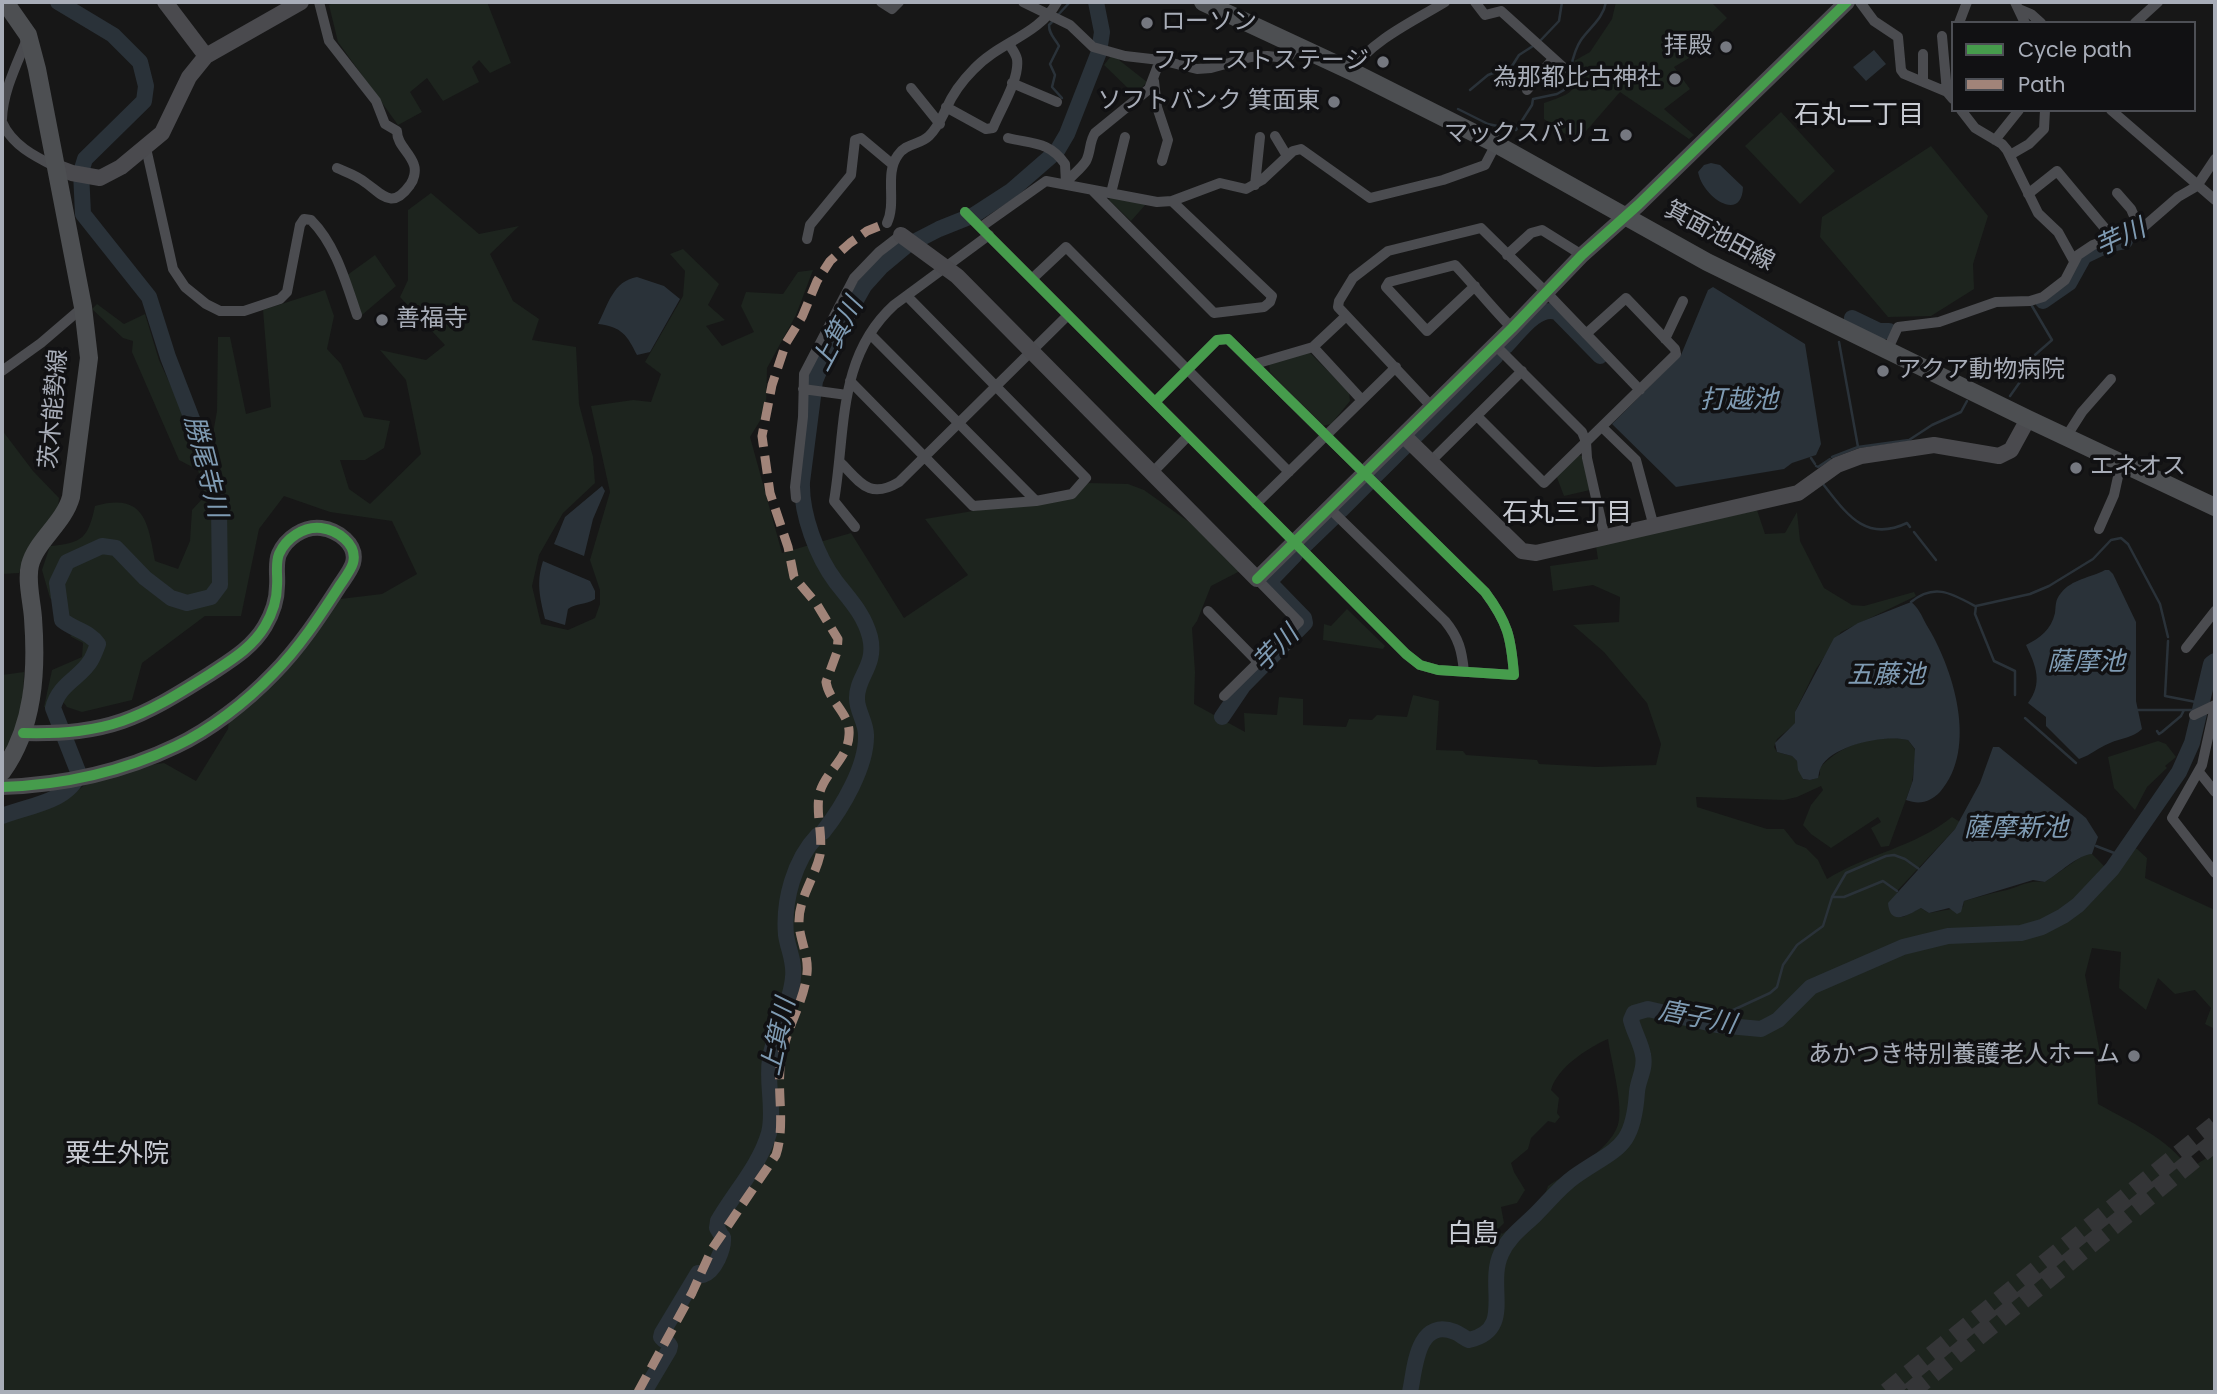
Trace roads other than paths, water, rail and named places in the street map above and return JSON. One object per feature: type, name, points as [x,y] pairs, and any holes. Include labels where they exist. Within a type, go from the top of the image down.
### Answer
[{"type":"main road","name":"茨木能勢線","points":[[2,772],[30,733],[35,662],[30,564],[67,511],[89,358],[64,170],[28,35],[5,2]]},
{"type":"main road","name":"箕面池田線","points":[[1203,2],[1351,71],[1496,144],[1707,262],[2215,507]]},
{"type":"street","points":[[166,2],[206,56]]},
{"type":"street","points":[[28,35],[7,77],[2,108],[2,120],[7,135],[38,159],[64,170],[100,177],[110,175],[162,133],[189,77],[206,56],[301,2]]},
{"type":"street","points":[[319,2],[329,41],[376,102],[385,124],[397,131],[397,138],[415,165],[414,179],[409,187],[400,196],[390,200],[364,181],[337,168]]},
{"type":"street","points":[[881,2],[892,9],[899,2]]},
{"type":"street","points":[[1023,2],[1070,25],[1093,47],[1185,67],[1211,68],[1251,57],[1288,58],[1295,47]]},
{"type":"street","points":[[887,223],[892,214],[892,164],[906,146],[926,139],[940,124],[946,107],[975,68],[1050,16],[1057,2]]},
{"type":"street","points":[[1351,71],[1357,61],[1378,44],[1445,2]]},
{"type":"street","points":[[1475,2],[1485,15],[1501,11],[1564,68]]},
{"type":"street","points":[[1257,579],[1364,474],[1408,439],[1432,407],[1582,255],[1847,2]]},
{"type":"street","points":[[1860,2],[1874,21],[1898,37],[1901,70],[1904,74],[1950,96]]},
{"type":"street","points":[[1960,21],[1968,2]]},
{"type":"street","points":[[2137,21],[2158,2]]},
{"type":"street","points":[[2017,5],[2024,21]]},
{"type":"street","points":[[2017,5],[2039,21]]},
{"type":"street","points":[[1942,36],[1950,96]]},
{"type":"street","points":[[946,107],[991,130],[1012,83],[1017,59],[1009,44]]},
{"type":"street","points":[[1923,54],[1923,82]]},
{"type":"street","points":[[1527,90],[1553,59]]},
{"type":"street","points":[[1066,183],[1084,165],[1089,156],[1090,141],[1095,133],[1146,92],[1154,81],[1160,61]]},
{"type":"street","points":[[1154,81],[1157,107],[1168,140],[1162,161]]},
{"type":"street","points":[[1012,83],[1057,102]]},
{"type":"street","points":[[911,88],[940,124]]},
{"type":"street","points":[[1963,112],[1975,128],[2002,144],[2038,213],[2058,232],[2074,261]]},
{"type":"street","points":[[1995,140],[2016,112]]},
{"type":"street","points":[[2010,155],[2048,131],[2045,112]]},
{"type":"street","points":[[2113,112],[2215,200]]},
{"type":"street","points":[[1275,136],[1287,156]]},
{"type":"street","points":[[1111,193],[1125,137]]},
{"type":"street","points":[[1255,185],[1260,137]]},
{"type":"street","points":[[807,239],[810,225],[851,175],[855,140],[861,138],[892,164]]},
{"type":"street","points":[[1008,138],[1038,142],[1055,154],[1065,164],[1066,183]]},
{"type":"street","points":[[855,527],[834,501],[846,396],[858,354],[884,314],[946,267],[975,221],[1044,181],[1157,202],[1172,201],[1220,183],[1246,189],[1255,185],[1293,150],[1301,149],[1370,198],[1443,180],[1485,165],[1496,144]]},
{"type":"street","points":[[146,148],[173,269],[185,287],[205,304],[220,311],[244,311],[280,299],[287,292],[300,225],[304,219],[311,220],[318,226],[340,266],[357,316]]},
{"type":"street","points":[[1887,351],[1898,327],[1939,322],[1996,302],[2039,299],[2065,280],[2074,261],[2087,249],[2113,238],[2129,237],[2178,197],[2200,188],[2215,159]]},
{"type":"street","points":[[2028,194],[2057,172],[2113,238]]},
{"type":"street","points":[[1092,189],[1214,313],[1264,307],[1270,302],[1272,296],[1172,201]]},
{"type":"street","points":[[2116,193],[2132,209],[2140,230]]},
{"type":"street","points":[[975,221],[1294,542],[1420,665],[1438,670],[1514,675],[1511,640],[1501,614],[1485,592],[1255,364],[1225,338],[1217,340],[1155,402]]},
{"type":"street","points":[[1432,407],[1345,317],[1338,307],[1339,301],[1353,278],[1388,251],[1481,228],[1640,390]]},
{"type":"street","points":[[1507,255],[1531,233],[1542,230],[1582,255]]},
{"type":"street","points":[[796,498],[803,417],[810,390],[804,374],[808,363],[854,278],[879,252],[908,240],[946,267],[1031,350],[1299,622],[1224,696]]},
{"type":"street","points":[[1033,278],[1066,247],[1289,472]]},
{"type":"street","points":[[1475,286],[1427,331],[1386,287],[1389,282],[1455,265],[1475,286],[1489,304],[1512,328]]},
{"type":"street","points":[[850,381],[973,506],[1036,501],[1072,494],[1086,478],[907,296]]},
{"type":"street","points":[[1477,416],[1544,483],[1675,354],[1675,349],[1626,298],[1586,334]]},
{"type":"street","points":[[1665,339],[1683,301]]},
{"type":"street","points":[[2,371],[41,343],[82,307]]},
{"type":"street","points":[[840,462],[866,487],[876,490],[899,482],[1068,315]]},
{"type":"street","points":[[1255,364],[1313,347],[1345,317]]},
{"type":"street","points":[[870,334],[1036,501]]},
{"type":"street","points":[[1495,345],[1582,432],[1605,538]]},
{"type":"street","points":[[1313,347],[1361,399]]},
{"type":"street","points":[[1256,504],[1396,367]]},
{"type":"street","points":[[1430,462],[1522,371]]},
{"type":"street","points":[[2066,437],[2082,412],[2111,379]]},
{"type":"street","points":[[810,390],[846,396]]},
{"type":"street","points":[[1408,439],[1522,551],[1536,553],[1798,493],[1837,465],[1861,456],[1934,445],[1999,456],[2011,450],[2028,419]]},
{"type":"street","points":[[1602,427],[1636,460],[1654,527]]},
{"type":"street","points":[[1153,472],[1188,436]]},
{"type":"street","points":[[2099,529],[2114,495],[2120,463]]},
{"type":"street","points":[[1329,508],[1446,621],[1456,635],[1461,649],[1464,672]]},
{"type":"street","points":[[2,787],[77,779],[118,768],[176,746],[210,726],[273,674],[324,610],[353,562],[353,550],[347,541],[335,532],[322,528],[309,528],[296,534],[279,555],[274,609],[264,628],[250,645],[150,711],[128,721],[69,733],[30,733]]},
{"type":"street","points":[[1208,611],[1258,663]]},
{"type":"street","points":[[2186,648],[2215,611]]},
{"type":"street","points":[[2198,713],[2215,711],[2199,772],[2172,818],[2215,873]]},
{"type":"street","points":[[2199,772],[2215,792]]},
{"type":"water","points":[[1874,50],[1886,64],[1866,81],[1853,67]]},
{"type":"water","points":[[1704,165],[1720,165],[1743,187],[1741,198],[1736,204],[1722,203],[1714,198],[1701,182],[1698,172]]},
{"type":"water","points":[[637,277],[664,286],[680,299],[650,352],[637,355],[623,333],[613,327],[598,324],[617,289],[622,283]]},
{"type":"water","name":"打越池","points":[[1713,287],[1805,344],[1821,444],[1816,455],[1792,463],[1784,469],[1676,487],[1612,424],[1681,355],[1708,290]]},
{"type":"water","points":[[602,486],[605,491],[593,519],[584,556],[554,544],[565,517]]},
{"type":"water","points":[[543,561],[590,581],[595,591],[595,599],[568,609],[565,625],[545,619],[539,583]]},
{"type":"water","name":"薩摩池","points":[[2105,570],[2113,574],[2136,622],[2136,701],[2142,729],[2079,759],[2046,726],[2046,717],[2028,703],[2037,681],[2033,660],[2026,645],[2048,629],[2058,598],[2065,588]]},
{"type":"water","name":"五藤池","points":[[1911,602],[1920,612],[1936,642],[1953,684],[1960,731],[1952,774],[1940,792],[1932,798],[1924,802],[1906,800],[1913,780],[1915,749],[1908,740],[1887,739],[1848,747],[1827,759],[1818,778],[1803,779],[1797,761],[1792,756],[1777,752],[1775,743],[1795,723],[1795,712],[1834,638],[1858,623]]},
{"type":"water","name":"薩摩新池","points":[[1993,747],[1999,747],[2086,818],[2098,837],[2092,854],[2075,861],[2045,882],[2033,880],[1964,901],[1961,912],[1957,914],[1949,908],[1929,913],[1921,908],[1900,917],[1892,915],[1888,903],[1955,829],[1980,783]]},
{"type":"waterway","name":"勝尾寺川","points":[[2,816],[56,797],[66,791],[79,774],[53,708],[60,692],[87,666],[98,644],[90,636],[62,620],[57,583],[67,562],[102,546],[116,548],[145,578],[171,598],[187,603],[211,597],[220,585],[219,508],[204,450],[168,357],[149,297],[83,214],[81,172],[85,159],[144,101],[146,86],[140,62],[113,35],[58,2]]},
{"type":"waterway","points":[[1057,16],[1070,2]]},
{"type":"waterway","name":"上箕川","points":[[823,832],[845,799],[862,760],[866,735],[857,703],[860,684],[869,664],[871,647],[870,637],[860,614],[823,560],[804,508],[802,482],[815,381],[828,350],[864,286],[882,266],[906,246],[974,215],[1011,191],[1057,151],[1067,134],[1099,52],[1102,32],[1096,2]]},
{"type":"waterway","points":[[1539,42],[1559,21],[1562,2]]},
{"type":"waterway","points":[[1458,109],[1488,124],[1516,130],[1533,99],[1564,90],[1577,46],[1599,18],[1606,2]]},
{"type":"waterway","points":[[1053,21],[1049,28],[1059,46],[1050,64],[1055,75],[1052,87],[1062,98]]},
{"type":"waterway","points":[[1470,90],[1488,75],[1512,66],[1519,55],[1533,46]]},
{"type":"waterway","name":"芋川","points":[[2043,301],[2069,283],[2084,256],[2107,245],[2125,241]]},
{"type":"waterway","points":[[2010,396],[2027,372],[2028,361],[2052,340],[2032,306]]},
{"type":"waterway","name":"芋川","points":[[1506,346],[1536,316],[1550,311],[1557,312],[1600,356]]},
{"type":"waterway","name":"芋川","points":[[1852,318],[1879,331],[1889,331]]},
{"type":"waterway","points":[[1839,342],[1858,447]]},
{"type":"waterway","name":"芋川","points":[[1376,475],[1496,356]]},
{"type":"waterway","points":[[1832,457],[1858,447],[1909,440],[1932,425],[1961,412],[1967,401]]},
{"type":"waterway","points":[[1811,458],[1815,464]]},
{"type":"waterway","points":[[1816,466],[1830,459]]},
{"type":"waterway","name":"芋川","points":[[1341,510],[1368,483]]},
{"type":"waterway","points":[[1823,484],[1849,514],[1868,527],[1892,528],[1907,523],[1910,527]]},
{"type":"waterway","name":"芋川","points":[[1305,545],[1333,518]]},
{"type":"waterway","points":[[1914,532],[1936,560]]},
{"type":"waterway","points":[[2015,695],[2015,671],[1994,661],[1975,614],[1976,606],[2030,594],[2049,586],[2093,559],[2111,540],[2121,538],[2128,544],[2160,604],[2168,637]]},
{"type":"waterway","name":"芋川","points":[[1222,717],[1243,686],[1305,623],[1304,618],[1269,582],[1295,555]]},
{"type":"waterway","points":[[1911,602],[1919,596],[1935,591],[1950,594],[1975,606]]},
{"type":"waterway","points":[[2168,641],[2165,696],[2201,703]]},
{"type":"waterway","name":"唐子川","points":[[1410,1392],[1416,1359],[1425,1339],[1432,1332],[1442,1329],[1455,1332],[1469,1340],[1483,1335],[1491,1327],[1497,1305],[1497,1266],[1508,1242],[1564,1185],[1612,1152],[1627,1136],[1632,1126],[1644,1060],[1631,1020],[1634,1013],[1648,1009],[1717,1025],[1761,1029],[1778,1020],[1811,987],[1903,947],[1948,936],[2021,933],[2042,927],[2063,916],[2078,905],[2112,869],[2179,772],[2192,743],[2211,664],[2215,661]]},
{"type":"waterway","points":[[2138,710],[2194,710]]},
{"type":"waterway","points":[[2157,731],[2159,734],[2162,732],[2181,716],[2184,710]]},
{"type":"waterway","points":[[2025,718],[2076,763]]},
{"type":"waterway","name":"上箕川","points":[[720,1233],[717,1228],[718,1221],[753,1168],[769,1133],[770,1059],[793,977],[786,935],[788,895],[802,856],[818,835]]},
{"type":"waterway","points":[[2096,846],[2122,856]]},
{"type":"waterway","points":[[1705,1023],[1770,993],[1777,987],[1783,965],[1797,945],[1823,926],[1832,897],[1846,873],[1894,855],[1919,869]]},
{"type":"waterway","points":[[1832,897],[1844,897],[1883,881],[1897,891]]},
{"type":"waterway","name":"上箕川","points":[[703,1275],[718,1259],[723,1237]]},
{"type":"waterway","name":"上箕川","points":[[664,1340],[662,1333],[698,1273]]},
{"type":"waterway","name":"上箕川","points":[[644,1392],[669,1350],[668,1343]]},
{"type":"tunnel","points":[[1887,1392],[2215,1125]]},
{"type":"tunnel","points":[[1910,1392],[2215,1142]]},
{"type":"place","name":"ローソン","points":[[1147,23]]},
{"type":"place","name":"拝殿","points":[[1726,47]]},
{"type":"place","name":"ファーストステージ","points":[[1383,62]]},
{"type":"place","name":"為那都比古神社","points":[[1675,79]]},
{"type":"place","name":"ソフトバンク 箕面東","points":[[1334,102]]},
{"type":"place","name":"マックスバリュ","points":[[1626,135]]},
{"type":"place","name":"善福寺","points":[[382,320]]},
{"type":"place","name":"アクア動物病院","points":[[1883,371]]},
{"type":"place","name":"エネオス","points":[[2076,468]]},
{"type":"place","name":"あかつき特別養護老人ホーム","points":[[2134,1056]]},
{"type":"district","name":"石丸二丁目","points":[[1859,116]]},
{"type":"district","name":"石丸三丁目","points":[[1567,514]]},
{"type":"district","name":"粟生外院","points":[[117,1155]]},
{"type":"district","name":"白島","points":[[1473,1235]]}]
